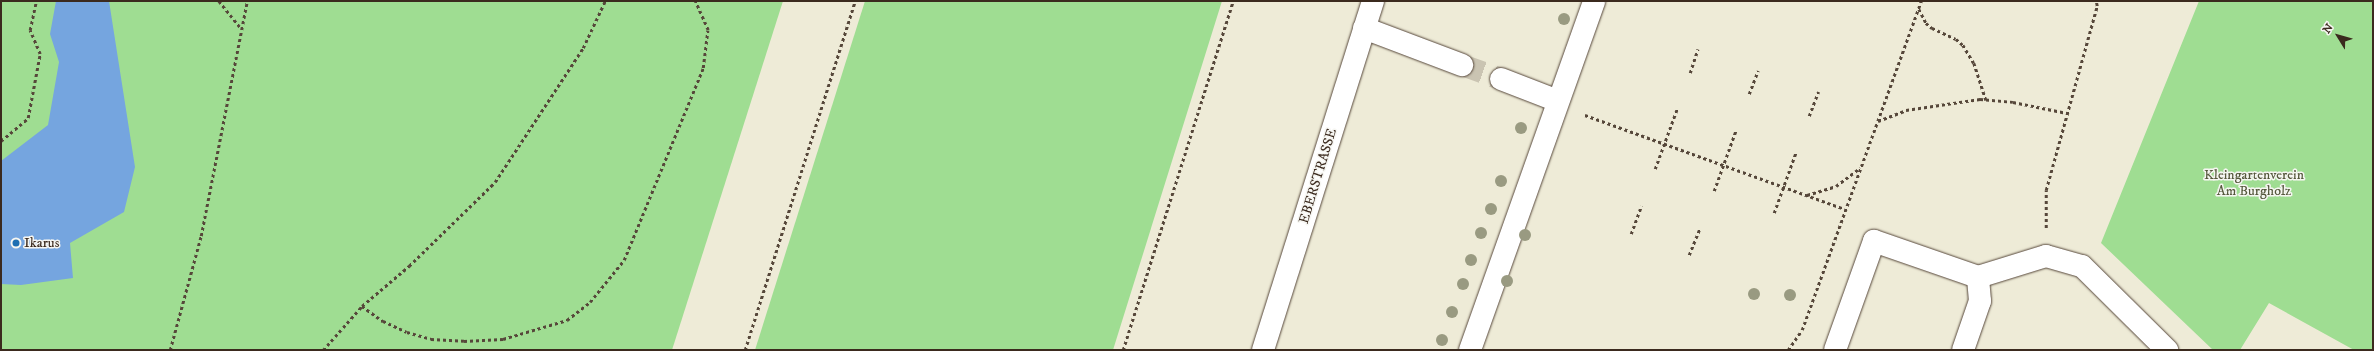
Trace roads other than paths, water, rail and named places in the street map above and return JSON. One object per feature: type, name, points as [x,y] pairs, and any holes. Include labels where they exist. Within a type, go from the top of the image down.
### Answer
[{"type":"street","name":"EBERSTRASSE","points":[[1263,350],[1373,1]]},
{"type":"street","points":[[1470,350],[1594,1]]},
{"type":"street","points":[[1364,28],[1462,65]]},
{"type":"street","points":[[1501,79],[1558,103]]},
{"type":"street","points":[[1835,350],[1874,241],[1978,277],[2046,256],[2082,266],[2167,350]]},
{"type":"street","points":[[1963,350],[1980,301],[1978,277]]},
{"type":"water","points":[[56,1],[109,1],[135,167],[124,212],[70,243],[73,278],[21,285],[1,284],[1,161],[48,125],[59,62],[50,34]]},
{"type":"tunnel","points":[[1462,65],[1501,79]]},
{"type":"place","name":"Ikarus","points":[[16,243]]},
{"type":"park label","name":"Kleingartenverein Am Burgholz","points":[[2254,184]]}]
